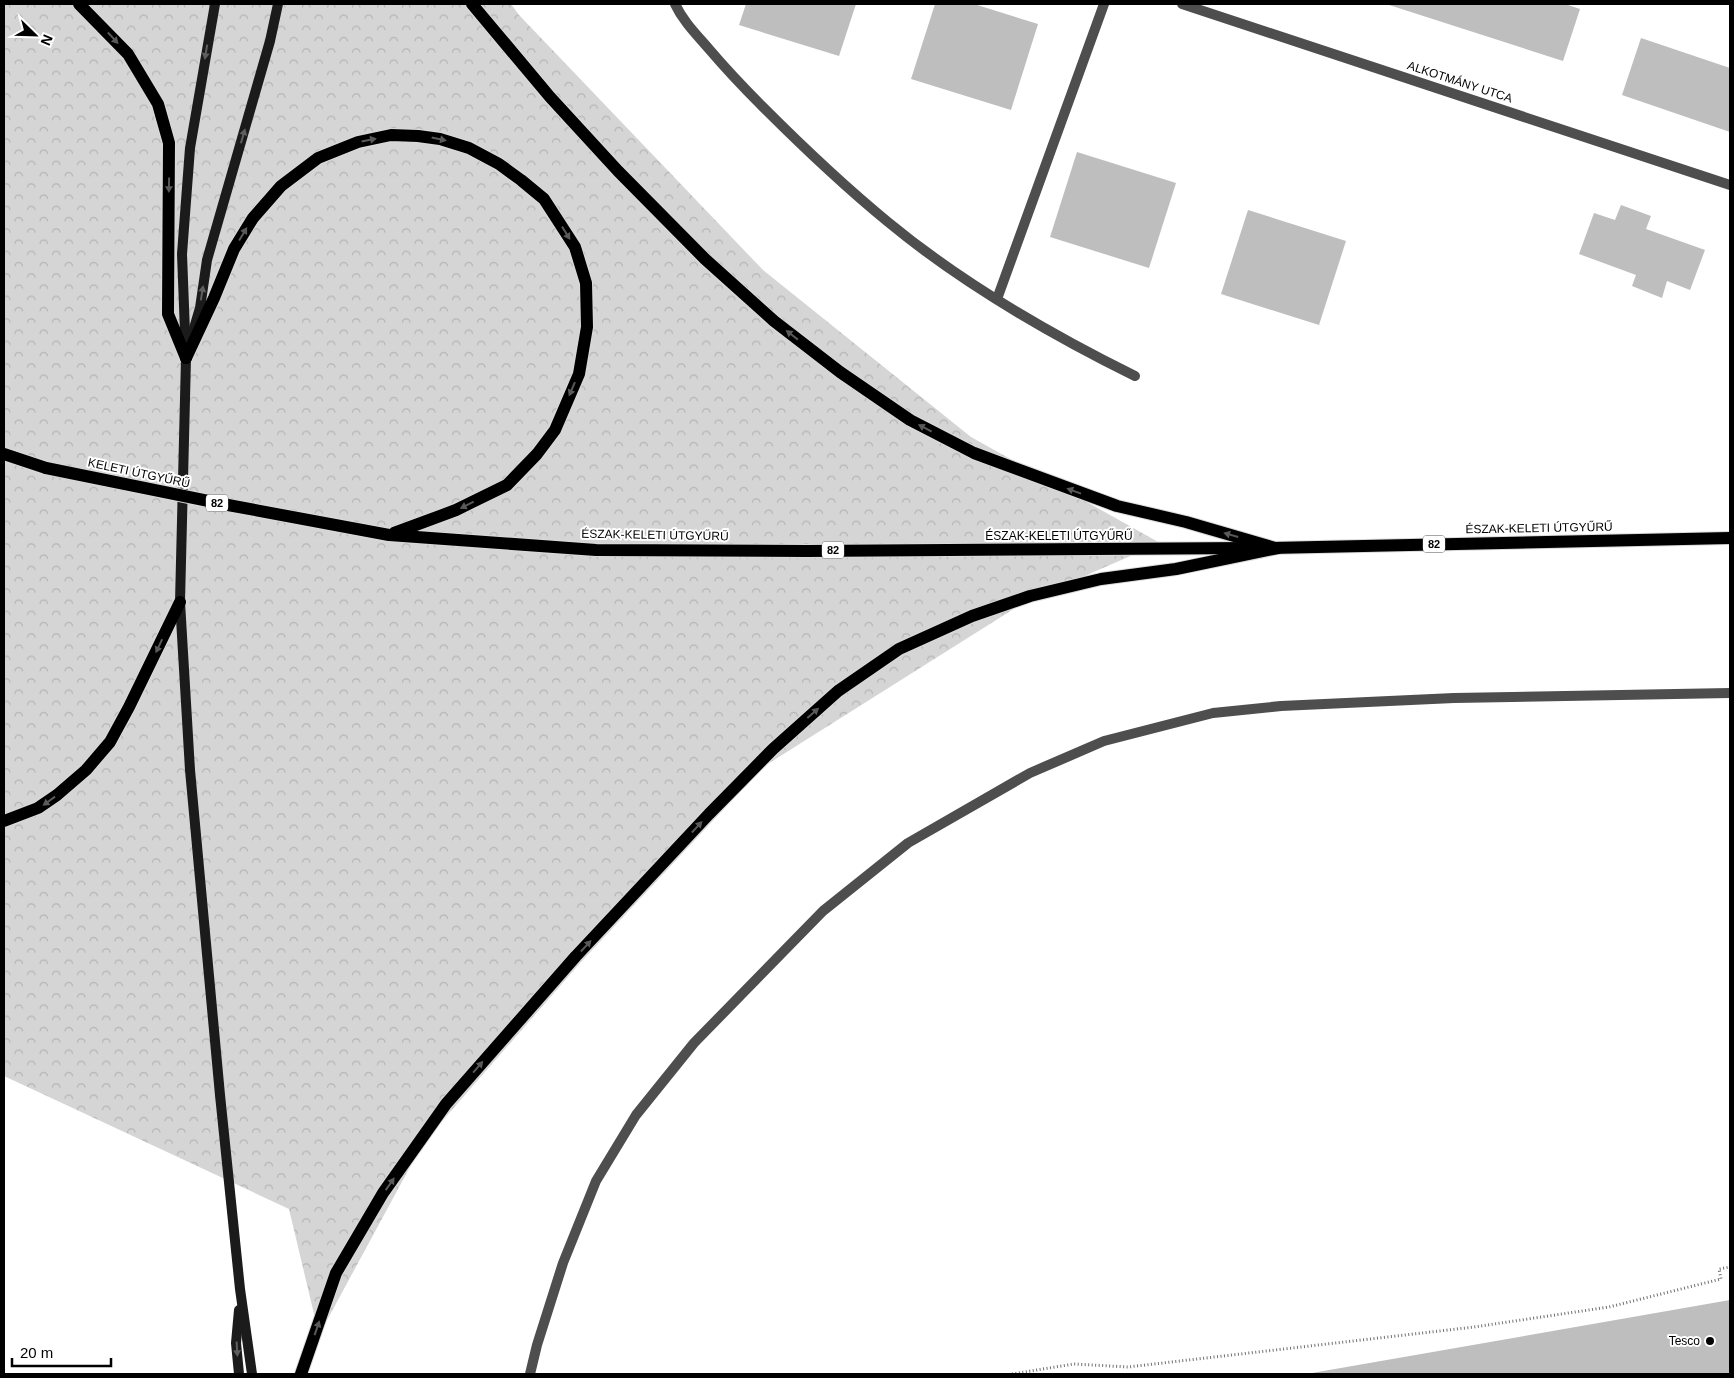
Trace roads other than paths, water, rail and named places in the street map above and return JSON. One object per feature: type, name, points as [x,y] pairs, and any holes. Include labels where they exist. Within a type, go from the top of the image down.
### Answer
[{"type":"main road","points":[[79,4],[128,54],[158,104],[169,143],[168,314],[186,358]]},
{"type":"main road","points":[[215,4],[190,148],[182,254],[186,358],[180,602],[190,770],[220,1096],[240,1289],[252,1374]]},
{"type":"main road","points":[[186,358],[200,308],[207,260],[267,51],[278,4]]},
{"type":"main road","points":[[472,4],[556,104],[618,171],[705,259],[774,321],[840,372],[910,420],[974,453],[1117,506],[1186,522],[1278,548]]},
{"type":"main road","points":[[186,358],[234,249],[253,218],[282,186],[318,158],[358,142],[391,135],[440,139],[470,148],[499,164],[544,199],[575,247],[586,283],[587,327],[579,374],[555,430],[537,454],[507,485],[456,510],[389,535]]},
{"type":"main road","name":"KELETI ÚTGYŰRŰ","points":[[4,454],[46,468],[389,535]]},
{"type":"main road","points":[[4,463],[46,468]]},
{"type":"main road","name":"ÉSZAK-KELETI ÚTGYŰRŰ","points":[[389,535],[596,550],[807,551],[1278,548],[1730,538]]},
{"type":"main road","points":[[300,1374],[336,1273],[384,1193],[446,1104],[576,956],[709,814],[773,749],[838,692],[899,649],[972,616],[1030,596],[1101,579],[1176,569],[1278,548]]},
{"type":"main road","points":[[4,821],[38,808],[57,794],[86,770],[110,742],[129,708],[180,602]]},
{"type":"main road","points":[[239,1374],[236,1343],[240,1289]]},
{"type":"street","points":[[675,4],[687,24],[738,82],[807,150],[888,223],[954,272],[1048,332],[1135,376]]},
{"type":"street","points":[[997,299],[1104,4]]},
{"type":"street","name":"ALKOTMÁNY UTCA","points":[[1182,4],[1730,185]]},
{"type":"street","points":[[530,1374],[537,1345],[563,1263],[596,1181],[636,1115],[694,1043],[831,905],[908,843],[1030,773],[1104,741],[1213,713],[1281,706],[1454,698],[1730,693]]},
{"type":"place","name":"Tesco","points":[[1710,1341]]}]
